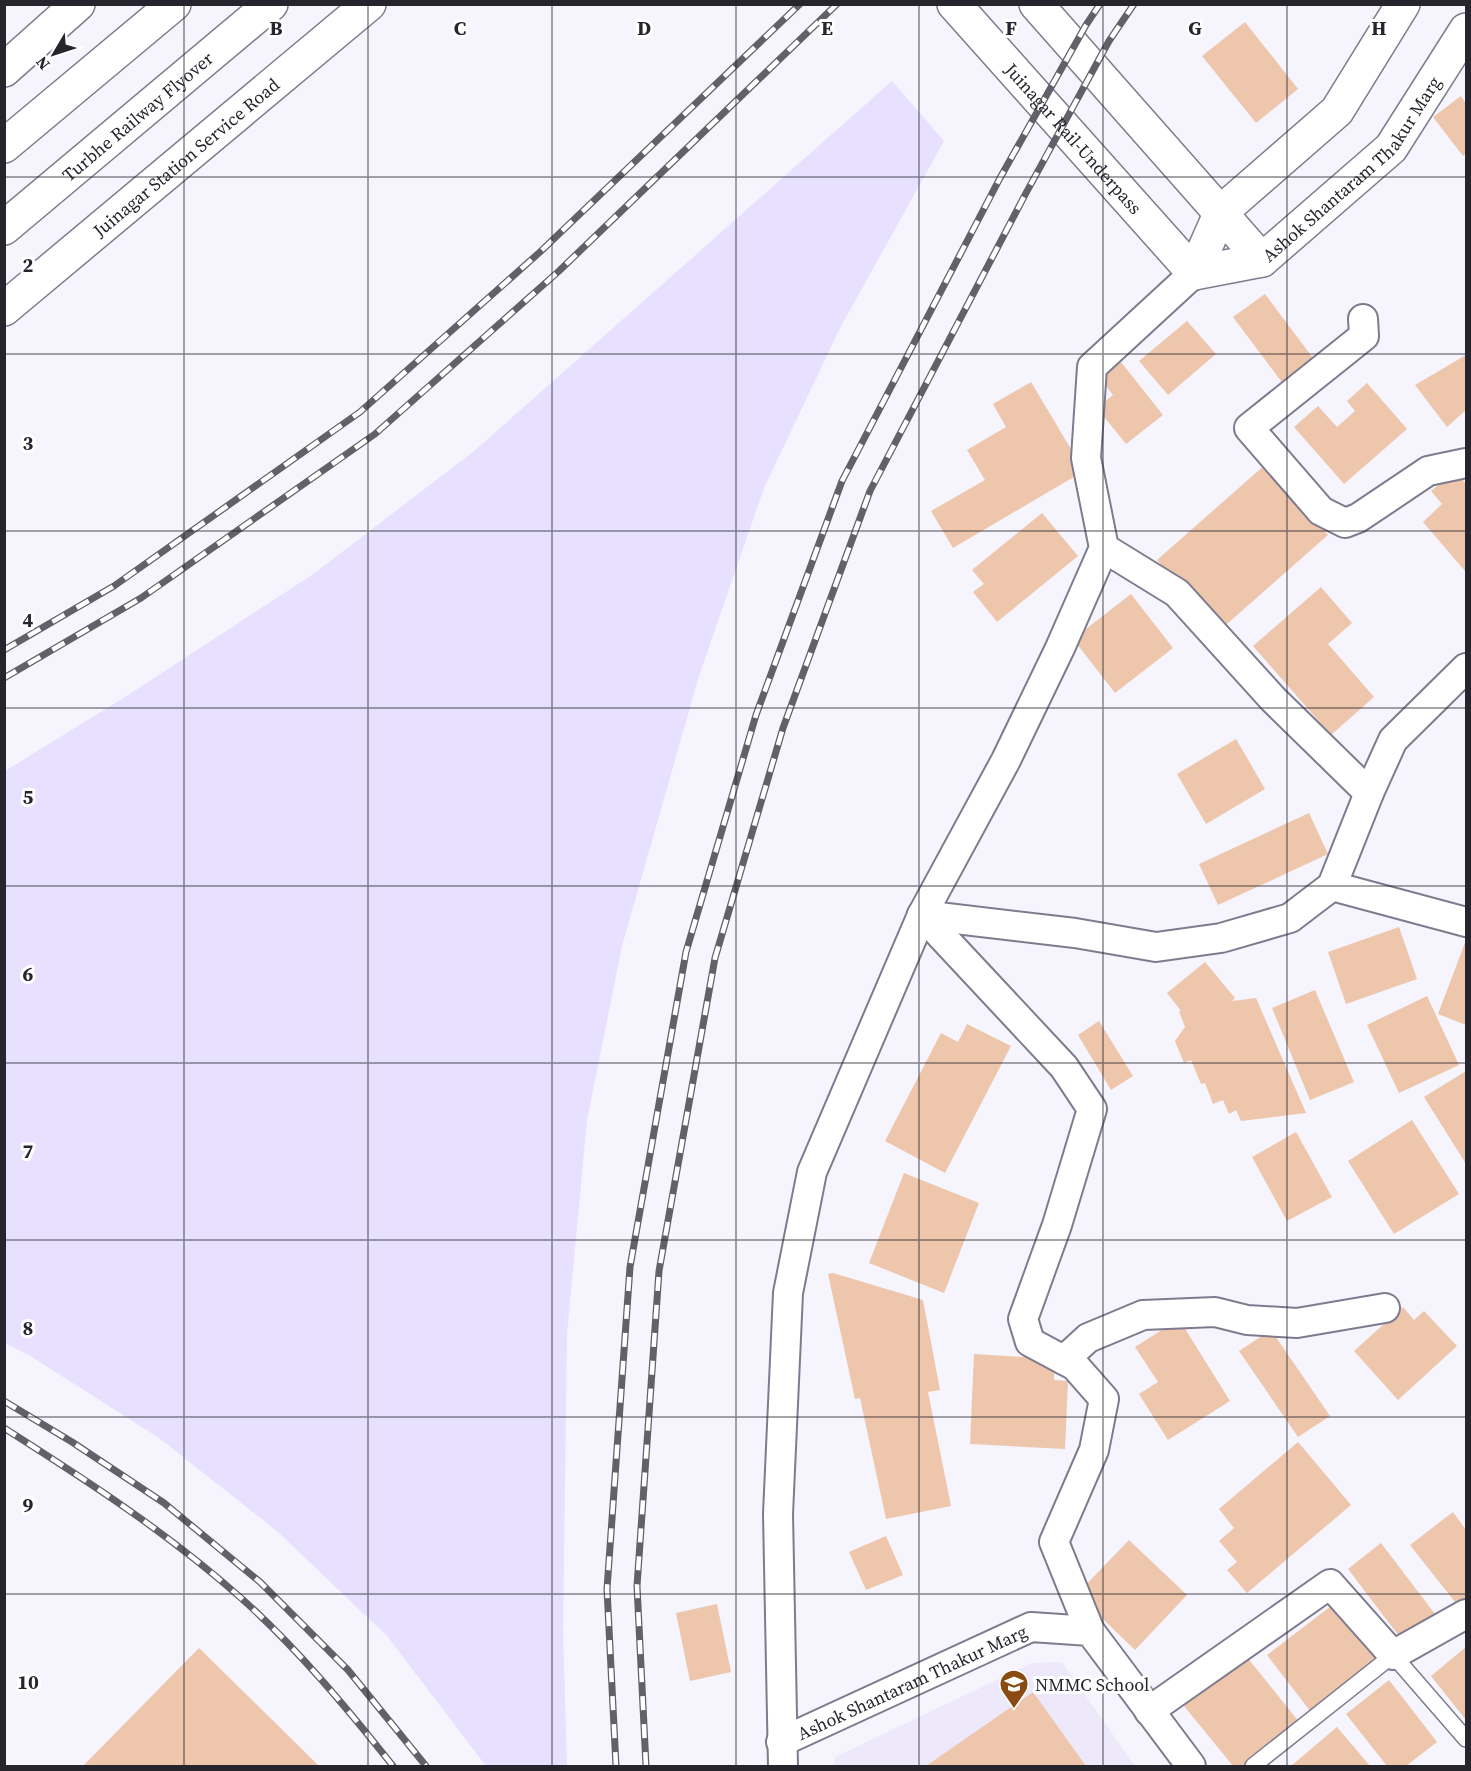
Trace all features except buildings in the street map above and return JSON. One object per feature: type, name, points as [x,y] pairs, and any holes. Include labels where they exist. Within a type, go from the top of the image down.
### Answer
[{"type":"main road","points":[[4,70],[78,4]]},
{"type":"main road","points":[[4,146],[174,4]]},
{"type":"main road","name":"Turbhe Railway Flyover","points":[[4,228],[271,4]]},
{"type":"main road","name":"Juinagar Station Service Road","points":[[4,309],[369,4]]},
{"type":"main road","name":"Juinagar Rail-Underpass","points":[[954,4],[1194,273]]},
{"type":"main road","points":[[1036,4],[1262,260]]},
{"type":"main road","points":[[1194,273],[1221,212],[1337,111],[1403,4]]},
{"type":"main road","name":"Ashok Shantaram Thakur Marg","points":[[1194,273],[1262,260],[1391,148],[1467,30]]},
{"type":"street","points":[[782,1754],[778,1514],[788,1293],[812,1172],[922,915],[1006,760],[1060,648],[1104,548],[1086,458],[1092,367],[1194,273]]},
{"type":"street","points":[[1363,319],[1364,336],[1249,428],[1321,511],[1345,523],[1358,518],[1428,471],[1467,463]]},
{"type":"street","points":[[1104,548],[1177,593],[1273,699],[1369,793]]},
{"type":"street","points":[[922,915],[1075,933],[1156,947],[1221,938],[1290,918],[1332,886],[1393,740],[1467,668]]},
{"type":"street","points":[[1332,886],[1467,922]]},
{"type":"street","points":[[922,915],[1064,1067],[1092,1109],[1056,1225],[1023,1319],[1030,1342],[1075,1366],[1104,1399],[1094,1450],[1054,1542],[1090,1631],[1191,1767]]},
{"type":"street","points":[[1064,1360],[1088,1338],[1143,1315],[1215,1312],[1247,1320],[1297,1323],[1385,1308]]},
{"type":"street","points":[[1149,1711],[1330,1584],[1393,1655],[1467,1614]]},
{"type":"street","name":"Ashok Shantaram Thakur Marg","points":[[782,1754],[1031,1627],[1090,1631]]},
{"type":"lane","points":[[1254,1767],[1393,1655],[1467,1739]]},
{"type":"shaded area","points":[[892,81],[944,141],[840,328],[764,488],[699,676],[622,946],[587,1120],[567,1334],[563,1631],[567,1766],[486,1766],[387,1636],[278,1532],[159,1438],[32,1357],[5,1343],[5,771],[125,697],[312,575],[473,452]]},
{"type":"shaded area","name":"NMMC School","points":[[1062,1662],[1135,1766],[834,1766],[835,1757],[1032,1663]]},
{"type":"railway","points":[[4,650],[114,586],[360,412],[540,252],[800,4]]},
{"type":"railway","points":[[4,678],[141,598],[375,434],[559,271],[837,4]]},
{"type":"railway","points":[[616,1766],[607,1589],[630,1267],[686,952],[756,715],[842,481],[1000,178],[1100,4]]},
{"type":"railway","points":[[646,1766],[637,1586],[659,1271],[715,958],[783,728],[870,491],[1026,193],[1109,41],[1134,4]]},
{"type":"railway","points":[[4,1401],[72,1442],[164,1503],[260,1582],[348,1670],[426,1766]]},
{"type":"railway","points":[[4,1428],[156,1529],[241,1598],[282,1637],[393,1766]]},
{"type":"place","name":"NMMC School","points":[[1014,1710]]}]
